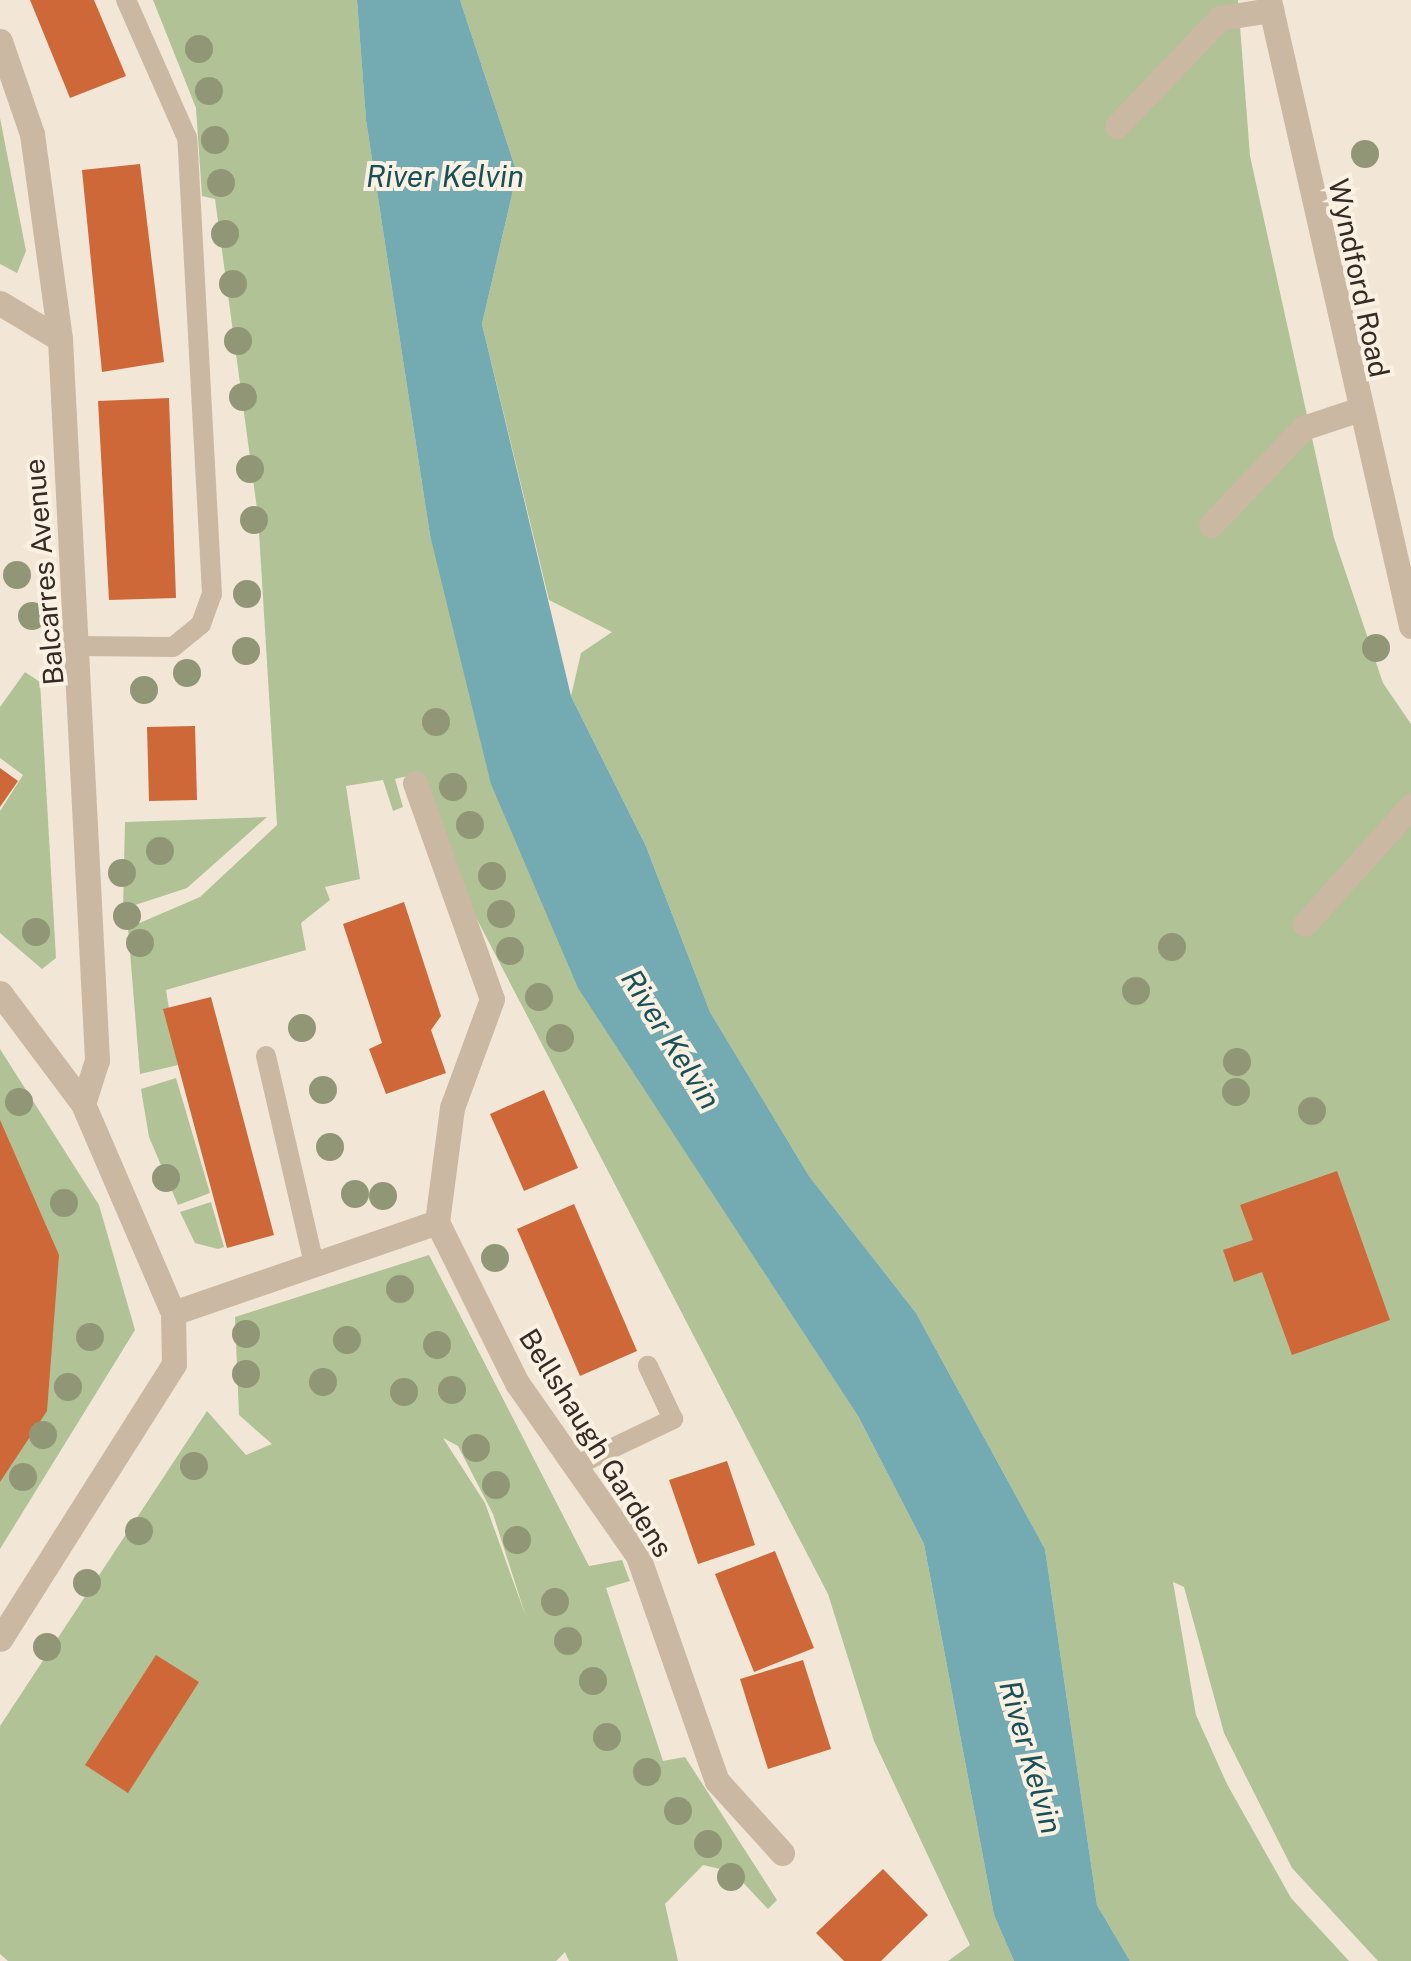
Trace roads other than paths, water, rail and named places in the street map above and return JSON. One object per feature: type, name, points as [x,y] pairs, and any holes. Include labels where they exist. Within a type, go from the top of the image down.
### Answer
[{"type":"street","points":[[1117,126],[1220,18],[1270,5]]},
{"type":"street","name":"Wyndford Road","points":[[1270,5],[1358,410],[1411,626]]},
{"type":"street","name":"Balcarres Avenue","points":[[0,40],[32,134],[60,339],[80,646],[97,1060],[84,1104]]},
{"type":"street","points":[[0,303],[60,339]]},
{"type":"street","points":[[1211,525],[1303,428],[1358,410]]},
{"type":"street","points":[[173,1313],[438,1222],[452,1108],[492,1000],[415,783]]},
{"type":"street","points":[[1305,924],[1411,806]]},
{"type":"street","points":[[0,993],[84,1104],[173,1313],[174,1364],[0,1639]]},
{"type":"street","name":"Bellshaugh Gardens","points":[[438,1222],[517,1383],[638,1556],[717,1780],[782,1852]]},
{"type":"lane","points":[[80,646],[173,647],[200,624],[212,594],[186,138],[126,0]]},
{"type":"lane","points":[[266,1056],[314,1264]]},
{"type":"lane","points":[[576,1466],[673,1420],[648,1366]]},
{"type":"water","name":"River Kelvin","points":[[357,0],[460,0],[517,173],[482,324],[571,696],[645,844],[710,1012],[809,1176],[916,1313],[1045,1549],[1097,1905],[1130,1961],[1014,1961],[994,1915],[924,1544],[858,1416],[578,988],[491,784],[430,535],[366,120]]}]
